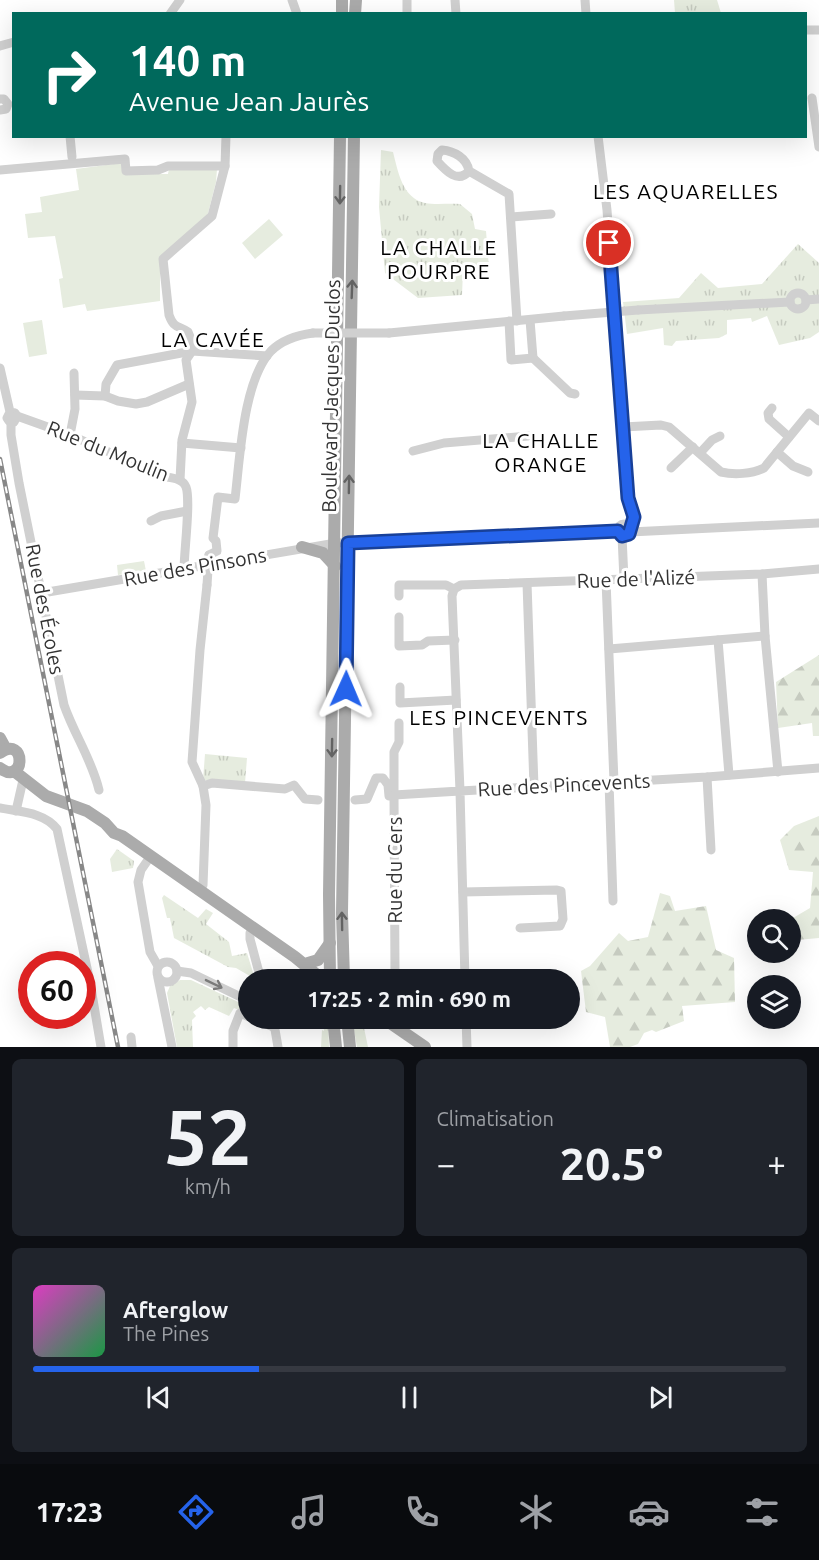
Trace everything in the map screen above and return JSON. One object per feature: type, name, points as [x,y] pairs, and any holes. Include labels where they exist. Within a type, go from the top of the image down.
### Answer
[{"type":"main road","name":"Boulevard Jacques Duclos","points":[[340,138],[336,513],[348,541]]},
{"type":"main road","name":"Boulevard Jacques Duclos","points":[[344,969],[342,913],[354,138]]},
{"type":"main road","name":"Boulevard Jacques Duclos","points":[[331,969],[335,566],[348,541]]},
{"type":"main road","points":[[302,547],[323,553],[335,566]]},
{"type":"main road","points":[[2,747],[19,754],[19,772]]},
{"type":"main road","points":[[0,768],[6,772],[19,772],[37,786],[58,797],[95,811],[119,829],[122,836],[150,857],[315,969]]},
{"type":"main road","points":[[308,963],[318,960],[330,943]]},
{"type":"main road","points":[[295,957],[317,969]]},
{"type":"main road","points":[[334,1029],[336,1047]]},
{"type":"main road","points":[[347,1029],[350,1047]]},
{"type":"main road","points":[[399,1029],[425,1047]]},
{"type":"street","points":[[0,94],[6,105]]},
{"type":"street","points":[[812,98],[819,147]]},
{"type":"street","points":[[70,138],[72,157]]},
{"type":"street","points":[[180,480],[182,443],[192,402],[186,360],[192,351],[193,344],[188,332],[177,327],[169,315],[163,259],[212,216],[225,166],[226,138]]},
{"type":"street","points":[[598,138],[607,210],[628,498],[624,531],[624,580]]},
{"type":"street","points":[[0,170],[124,159],[126,171],[158,170],[168,166],[225,166]]},
{"type":"street","points":[[469,171],[509,194],[513,321],[510,360],[533,358]]},
{"type":"street","points":[[511,217],[551,214]]},
{"type":"street","points":[[200,891],[203,885],[207,804],[203,786],[192,762],[209,555],[217,551],[216,541],[213,538],[218,497],[235,499],[246,417],[255,380],[271,351],[285,341],[314,333],[389,333],[638,310],[790,302],[791,297],[796,293],[802,294],[806,300],[819,299]]},
{"type":"street","points":[[530,320],[533,358],[570,393],[575,394]]},
{"type":"street","points":[[105,396],[106,384],[117,364],[192,351],[267,356]]},
{"type":"street","name":"Rue des Écoles","points":[[0,368],[13,417],[11,435],[19,483],[64,705],[72,728],[96,776],[99,790]]},
{"type":"street","points":[[69,435],[75,409],[74,373]]},
{"type":"street","points":[[75,395],[92,394],[136,404],[147,402],[189,384]]},
{"type":"street","points":[[772,408],[768,413],[769,419],[789,437]]},
{"type":"street","points":[[623,427],[664,425],[675,431],[721,472],[730,474],[758,471],[764,468],[809,413],[819,421]]},
{"type":"street","name":"Rue du Moulin","points":[[13,417],[69,435],[166,477],[180,480],[186,487],[188,511],[184,570]]},
{"type":"street","points":[[413,451],[444,443],[528,436]]},
{"type":"street","points":[[671,468],[720,436]]},
{"type":"street","points":[[182,443],[242,448]]},
{"type":"street","points":[[777,452],[794,466],[808,472]]},
{"type":"street","points":[[628,498],[634,517],[651,530]]},
{"type":"street","points":[[151,521],[161,516],[188,511]]},
{"type":"street","points":[[624,531],[634,517]]},
{"type":"street","name":"Rue des Pinsons","points":[[42,593],[348,541],[819,523]]},
{"type":"street","name":"Rue de l'Alizé","points":[[399,596],[399,585],[446,585],[454,589],[461,585],[762,574],[819,569]]},
{"type":"street","points":[[762,574],[765,636],[778,772]]},
{"type":"street","points":[[606,580],[613,901]]},
{"type":"street","points":[[527,583],[534,787]]},
{"type":"street","points":[[454,589],[452,596],[460,791]]},
{"type":"street","points":[[399,616],[399,646],[422,645],[428,641],[455,640]]},
{"type":"street","points":[[609,649],[765,636]]},
{"type":"street","points":[[718,640],[729,775]]},
{"type":"street","points":[[400,687],[400,703],[456,700]]},
{"type":"street","points":[[355,800],[367,799],[376,778],[383,778],[388,785],[389,796],[394,795],[394,752],[399,742],[399,723]]},
{"type":"street","name":"Rue des Pincevents","points":[[465,969],[460,791],[707,777],[819,768]]},
{"type":"street","points":[[16,811],[19,772]]},
{"type":"street","points":[[707,777],[711,850]]},
{"type":"street","points":[[203,786],[212,783],[285,789],[294,785],[305,799],[318,800]]},
{"type":"street","name":"Rue du Cers","points":[[395,969],[394,795],[460,791]]},
{"type":"street","points":[[0,808],[46,818],[57,829],[90,982],[101,1047]]},
{"type":"street","points":[[150,857],[141,870],[138,882],[152,957],[161,964],[171,963],[177,971],[191,973],[238,996]]},
{"type":"street","points":[[463,892],[561,891],[563,919],[560,926],[520,928]]},
{"type":"street","points":[[253,929],[250,939],[258,969]]},
{"type":"street","points":[[161,964],[156,972],[172,1047]]},
{"type":"street","points":[[162,995],[175,978],[177,971]]},
{"type":"street","points":[[158,978],[163,982],[170,982]]},
{"type":"street","points":[[233,1047],[233,1031],[238,1018]]},
{"type":"street","points":[[274,1029],[278,1047]]},
{"type":"street","points":[[466,1029],[467,1047]]},
{"type":"green space","points":[[674,0],[717,0],[721,12],[675,12]]},
{"type":"green space","points":[[381,150],[393,152],[402,183],[411,196],[425,203],[460,204],[472,214],[475,229],[486,231],[489,268],[463,271],[462,295],[418,298],[385,273],[379,207]]},
{"type":"green space","points":[[121,163],[123,174],[168,174],[169,169],[217,169],[207,217],[160,258],[160,301],[87,311],[85,304],[63,308],[59,279],[63,278],[55,236],[28,238],[25,214],[42,212],[40,197],[79,190],[76,169]]},
{"type":"green space","points":[[269,219],[283,235],[255,259],[242,243]]},
{"type":"green space","points":[[798,244],[819,263],[819,332],[810,338],[779,345],[767,316],[752,322],[751,318],[727,320],[727,334],[719,338],[676,341],[672,346],[664,345],[663,328],[627,334],[623,302],[679,298],[701,273],[718,288],[762,284]]},
{"type":"green space","points":[[42,320],[47,354],[29,357],[23,323]]},
{"type":"green space","points":[[144,561],[146,571],[118,575],[117,565]]},
{"type":"green space","points":[[819,655],[819,736],[813,736],[812,723],[778,728],[776,682]]},
{"type":"green space","points":[[205,754],[247,758],[245,783],[203,780]]},
{"type":"green space","points":[[819,816],[819,938],[801,940],[801,913],[810,908],[813,872],[789,870],[780,840],[794,826]]},
{"type":"green space","points":[[117,849],[134,861],[133,868],[112,872],[110,859]]},
{"type":"green space","points":[[660,893],[670,896],[675,911],[706,906],[716,950],[734,958],[735,1002],[682,1006],[684,1021],[656,1032],[652,1030],[644,1033],[638,1044],[630,1047],[610,1047],[605,1017],[586,1012],[581,971],[590,966],[619,933],[628,941],[648,937]]},
{"type":"green space","points":[[164,895],[198,918],[206,909],[213,913],[206,924],[229,942],[232,956],[247,953],[252,969],[228,967],[174,938],[170,918],[167,918],[162,898]]},
{"type":"green space","points":[[180,980],[191,980],[238,1002],[238,1010],[234,1008],[229,1016],[209,1007],[205,1010],[201,1006],[193,1012],[196,1016],[192,1020],[193,1047],[177,1047],[167,993],[170,986]]},
{"type":"green space","points":[[324,1029],[328,1029],[329,1047],[321,1047],[322,1030],[324,1031]]},
{"type":"green space","points":[[354,1029],[364,1029],[368,1047],[357,1047]]},
{"type":"railway","points":[[0,459],[118,1047]]},
{"type":"district","name":"LES AQUARELLES","points":[[686,192]]},
{"type":"district","name":"LA CHALLE POURPRE","points":[[439,260]]},
{"type":"district","name":"LA CAVÉE","points":[[213,340]]},
{"type":"district","name":"LA CHALLE ORANGE","points":[[541,453]]},
{"type":"district","name":"LES PINCEVENTS","points":[[499,718]]},
{"type":"route","points":[[346,689],[348,543],[618,531],[624,537],[629,534],[634,517],[628,498],[609,243]]}]
